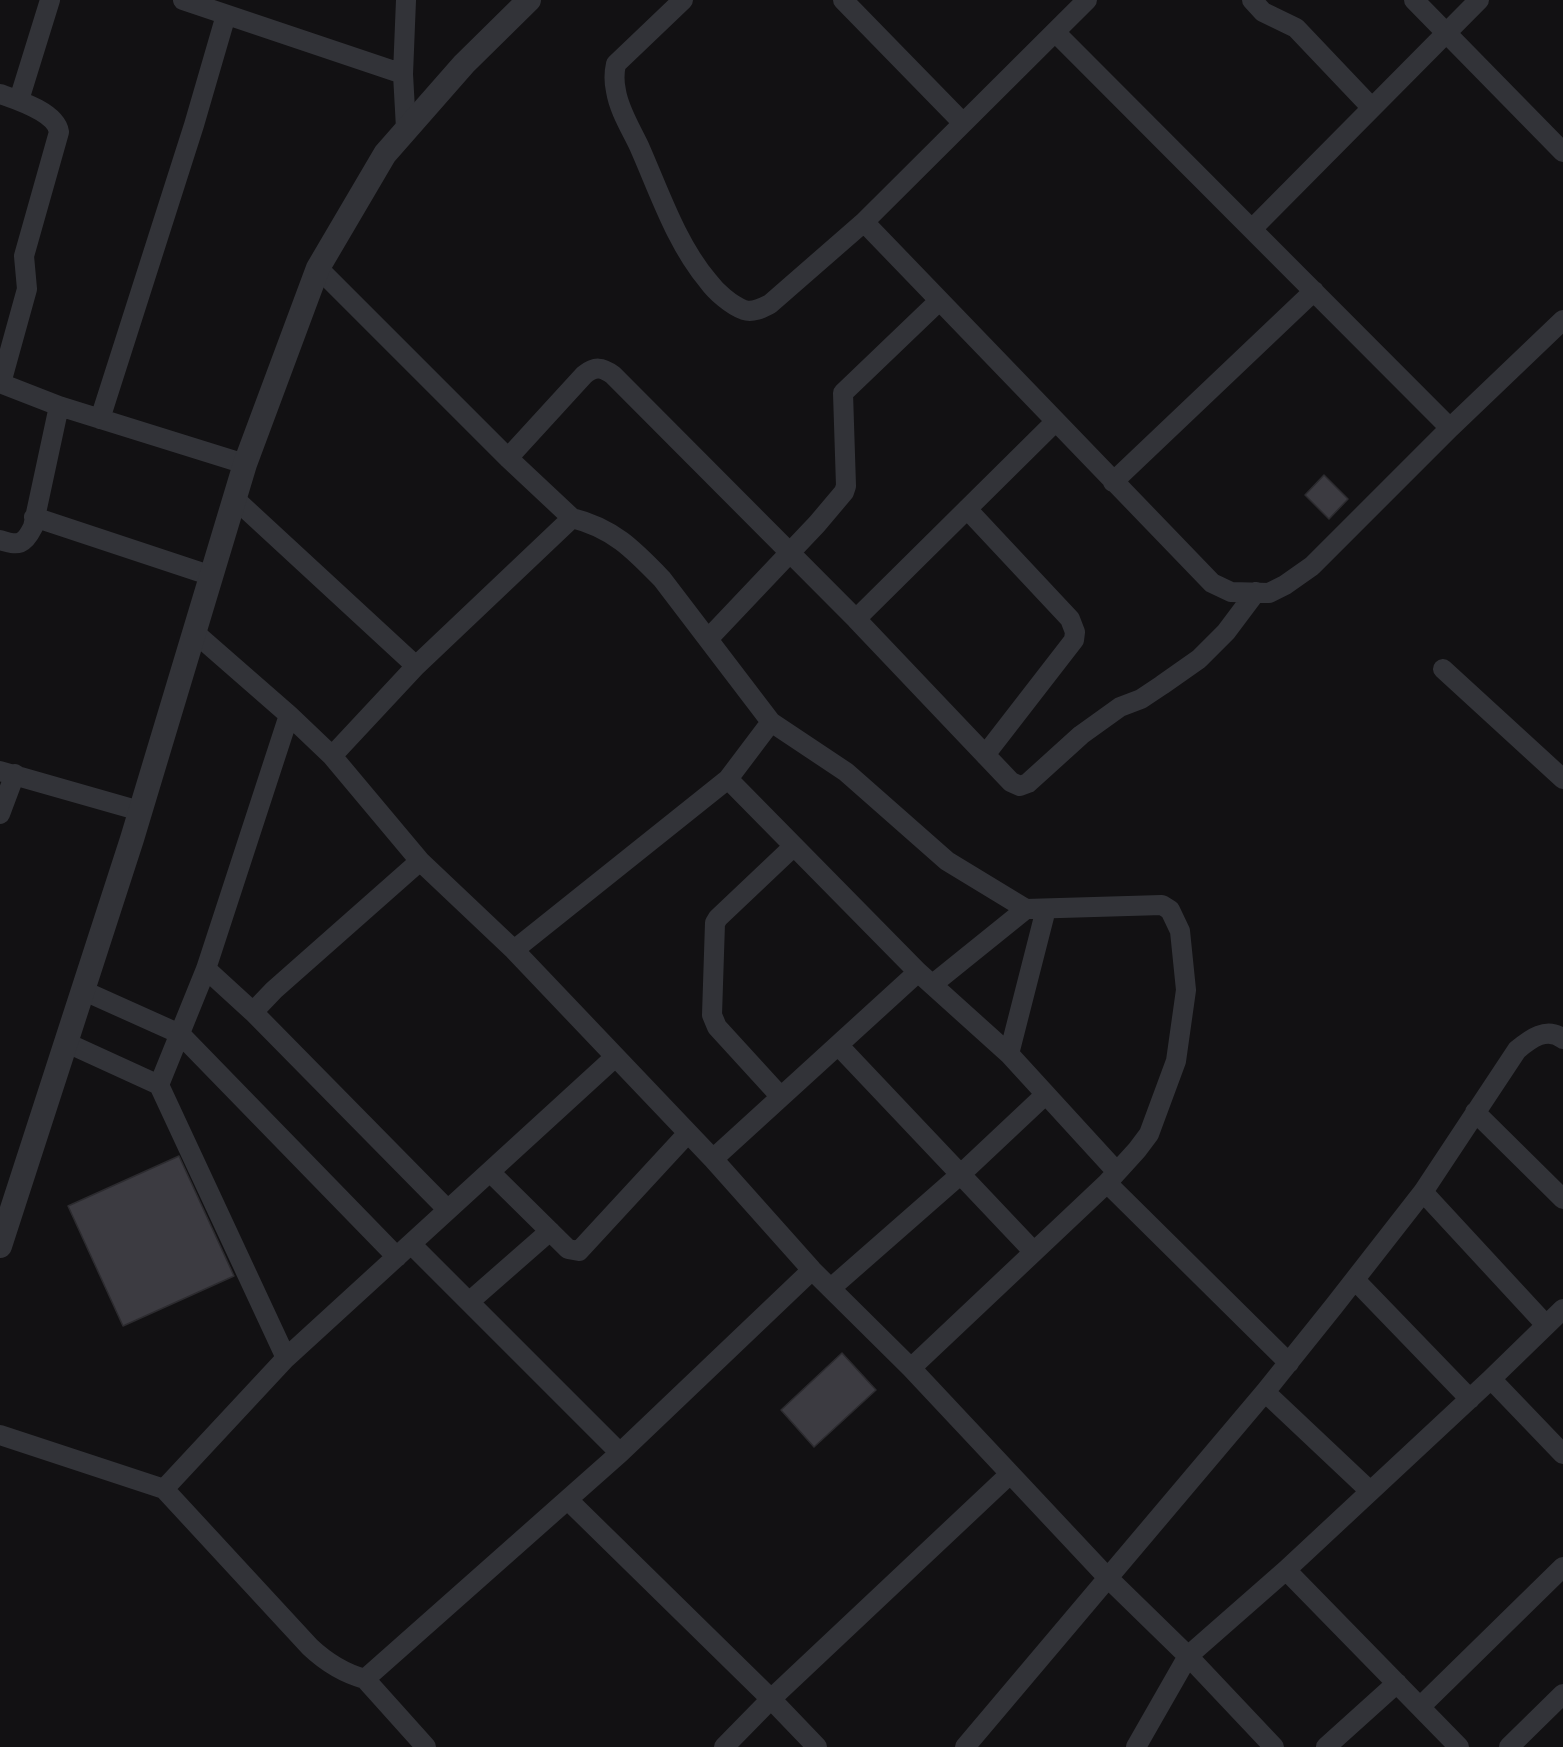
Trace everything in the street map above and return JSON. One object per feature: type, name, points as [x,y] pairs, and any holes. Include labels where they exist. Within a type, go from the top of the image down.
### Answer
[{"type":"street","points":[[50,0],[9,97],[51,117],[58,124],[59,132],[25,253],[27,289],[0,383],[59,406],[245,464]]},
{"type":"street","points":[[183,0],[403,74]]},
{"type":"street","points":[[406,0],[403,74],[406,128]]},
{"type":"street","points":[[2,1231],[141,811],[245,464],[318,268],[384,154],[464,64],[529,0]]},
{"type":"street","points":[[683,0],[616,64],[614,74],[616,93],[675,227],[697,266],[709,283],[726,299],[744,310],[753,311],[770,304],[864,222],[1087,0]]},
{"type":"street","points":[[843,0],[963,123]]},
{"type":"street","points":[[1252,0],[1263,12],[1296,28],[1372,108]]},
{"type":"street","points":[[1414,0],[1563,152]]},
{"type":"street","points":[[1252,229],[1479,0]]},
{"type":"street","points":[[100,419],[194,125],[226,15]]},
{"type":"street","points":[[1055,32],[1450,428]]},
{"type":"street","points":[[864,222],[1212,583],[1231,592],[1269,593],[1286,585],[1312,566],[1450,428],[1559,332]]},
{"type":"street","points":[[318,268],[508,458],[572,518],[594,523],[611,533],[642,558],[662,579],[771,722],[846,772],[947,861],[1036,909]]},
{"type":"street","points":[[1113,482],[1314,291]]},
{"type":"street","points":[[708,639],[817,524],[844,492],[846,486],[843,393],[939,301]]},
{"type":"street","points":[[508,458],[584,375],[593,368],[604,368],[856,619],[1011,782],[1020,786],[1029,783],[1081,735],[1120,707],[1141,699],[1199,659],[1226,632],[1256,592]]},
{"type":"street","points":[[0,540],[18,543],[25,540],[33,527],[59,406]]},
{"type":"street","points":[[856,619],[1055,422]]},
{"type":"street","points":[[234,498],[416,666]]},
{"type":"street","points":[[967,509],[1070,620],[1075,632],[1074,640],[986,755]]},
{"type":"street","points":[[34,517],[212,576]]},
{"type":"street","points":[[332,756],[416,666],[572,518]]},
{"type":"street","points":[[194,632],[332,756],[420,861],[514,950],[688,1133],[812,1270],[911,1368],[1108,1578],[1188,1656],[1274,1747]]},
{"type":"street","points":[[1443,669],[1563,779]]},
{"type":"street","points":[[159,1085],[206,969],[289,715]]},
{"type":"street","points":[[514,950],[728,779],[771,722]]},
{"type":"street","points":[[0,814],[7,772],[141,811]]},
{"type":"street","points":[[728,779],[925,978],[1009,1054],[1112,1178],[1289,1363]]},
{"type":"street","points":[[782,1097],[717,1027],[712,1015],[715,923],[794,846]]},
{"type":"street","points":[[253,1012],[274,990],[420,861]]},
{"type":"street","points":[[713,1160],[838,1045],[925,978],[1036,909],[1162,905],[1170,910],[1180,931],[1186,990],[1176,1061],[1149,1134],[1112,1178],[911,1368]]},
{"type":"street","points":[[1009,1054],[1036,909]]},
{"type":"street","points":[[206,969],[253,1012],[448,1210]]},
{"type":"street","points":[[82,990],[180,1034],[404,1251],[469,1302],[620,1454]]},
{"type":"street","points":[[965,1747],[1265,1392],[1355,1280],[1423,1192],[1517,1050],[1538,1035],[1550,1033],[1563,1039]]},
{"type":"street","points":[[65,1042],[159,1085],[286,1358]]},
{"type":"street","points":[[838,1045],[1034,1252]]},
{"type":"street","points":[[164,1489],[286,1358],[615,1058]]},
{"type":"street","points":[[831,1288],[961,1174],[1045,1095]]},
{"type":"street","points":[[1474,1112],[1563,1199]]},
{"type":"street","points":[[490,1172],[568,1249],[579,1251],[688,1133]]},
{"type":"street","points":[[1423,1192],[1546,1325]]},
{"type":"street","points":[[469,1302],[550,1231]]},
{"type":"street","points":[[365,1679],[620,1454],[812,1270]]},
{"type":"street","points":[[1355,1280],[1470,1399]]},
{"type":"street","points":[[1136,1747],[1188,1656],[1286,1570],[1563,1309]]},
{"type":"street","points":[[1491,1379],[1563,1454]]},
{"type":"street","points":[[1265,1392],[1370,1491]]},
{"type":"street","points":[[0,1435],[164,1489],[310,1647],[330,1665],[365,1679],[426,1747]]},
{"type":"street","points":[[724,1747],[771,1699],[1010,1474]]},
{"type":"street","points":[[568,1500],[817,1747]]},
{"type":"street","points":[[1420,1707],[1563,1567]]},
{"type":"street","points":[[1286,1570],[1459,1747]]},
{"type":"street","points":[[1326,1747],[1397,1683]]},
{"type":"street","points":[[1509,1747],[1563,1694]]},
{"type":"building","points":[[1324,475],[1348,499],[1329,519],[1305,495]]},
{"type":"building","points":[[179,1156],[234,1276],[123,1326],[68,1206]]},
{"type":"building","points":[[842,1353],[876,1390],[814,1447],[781,1410]]}]
